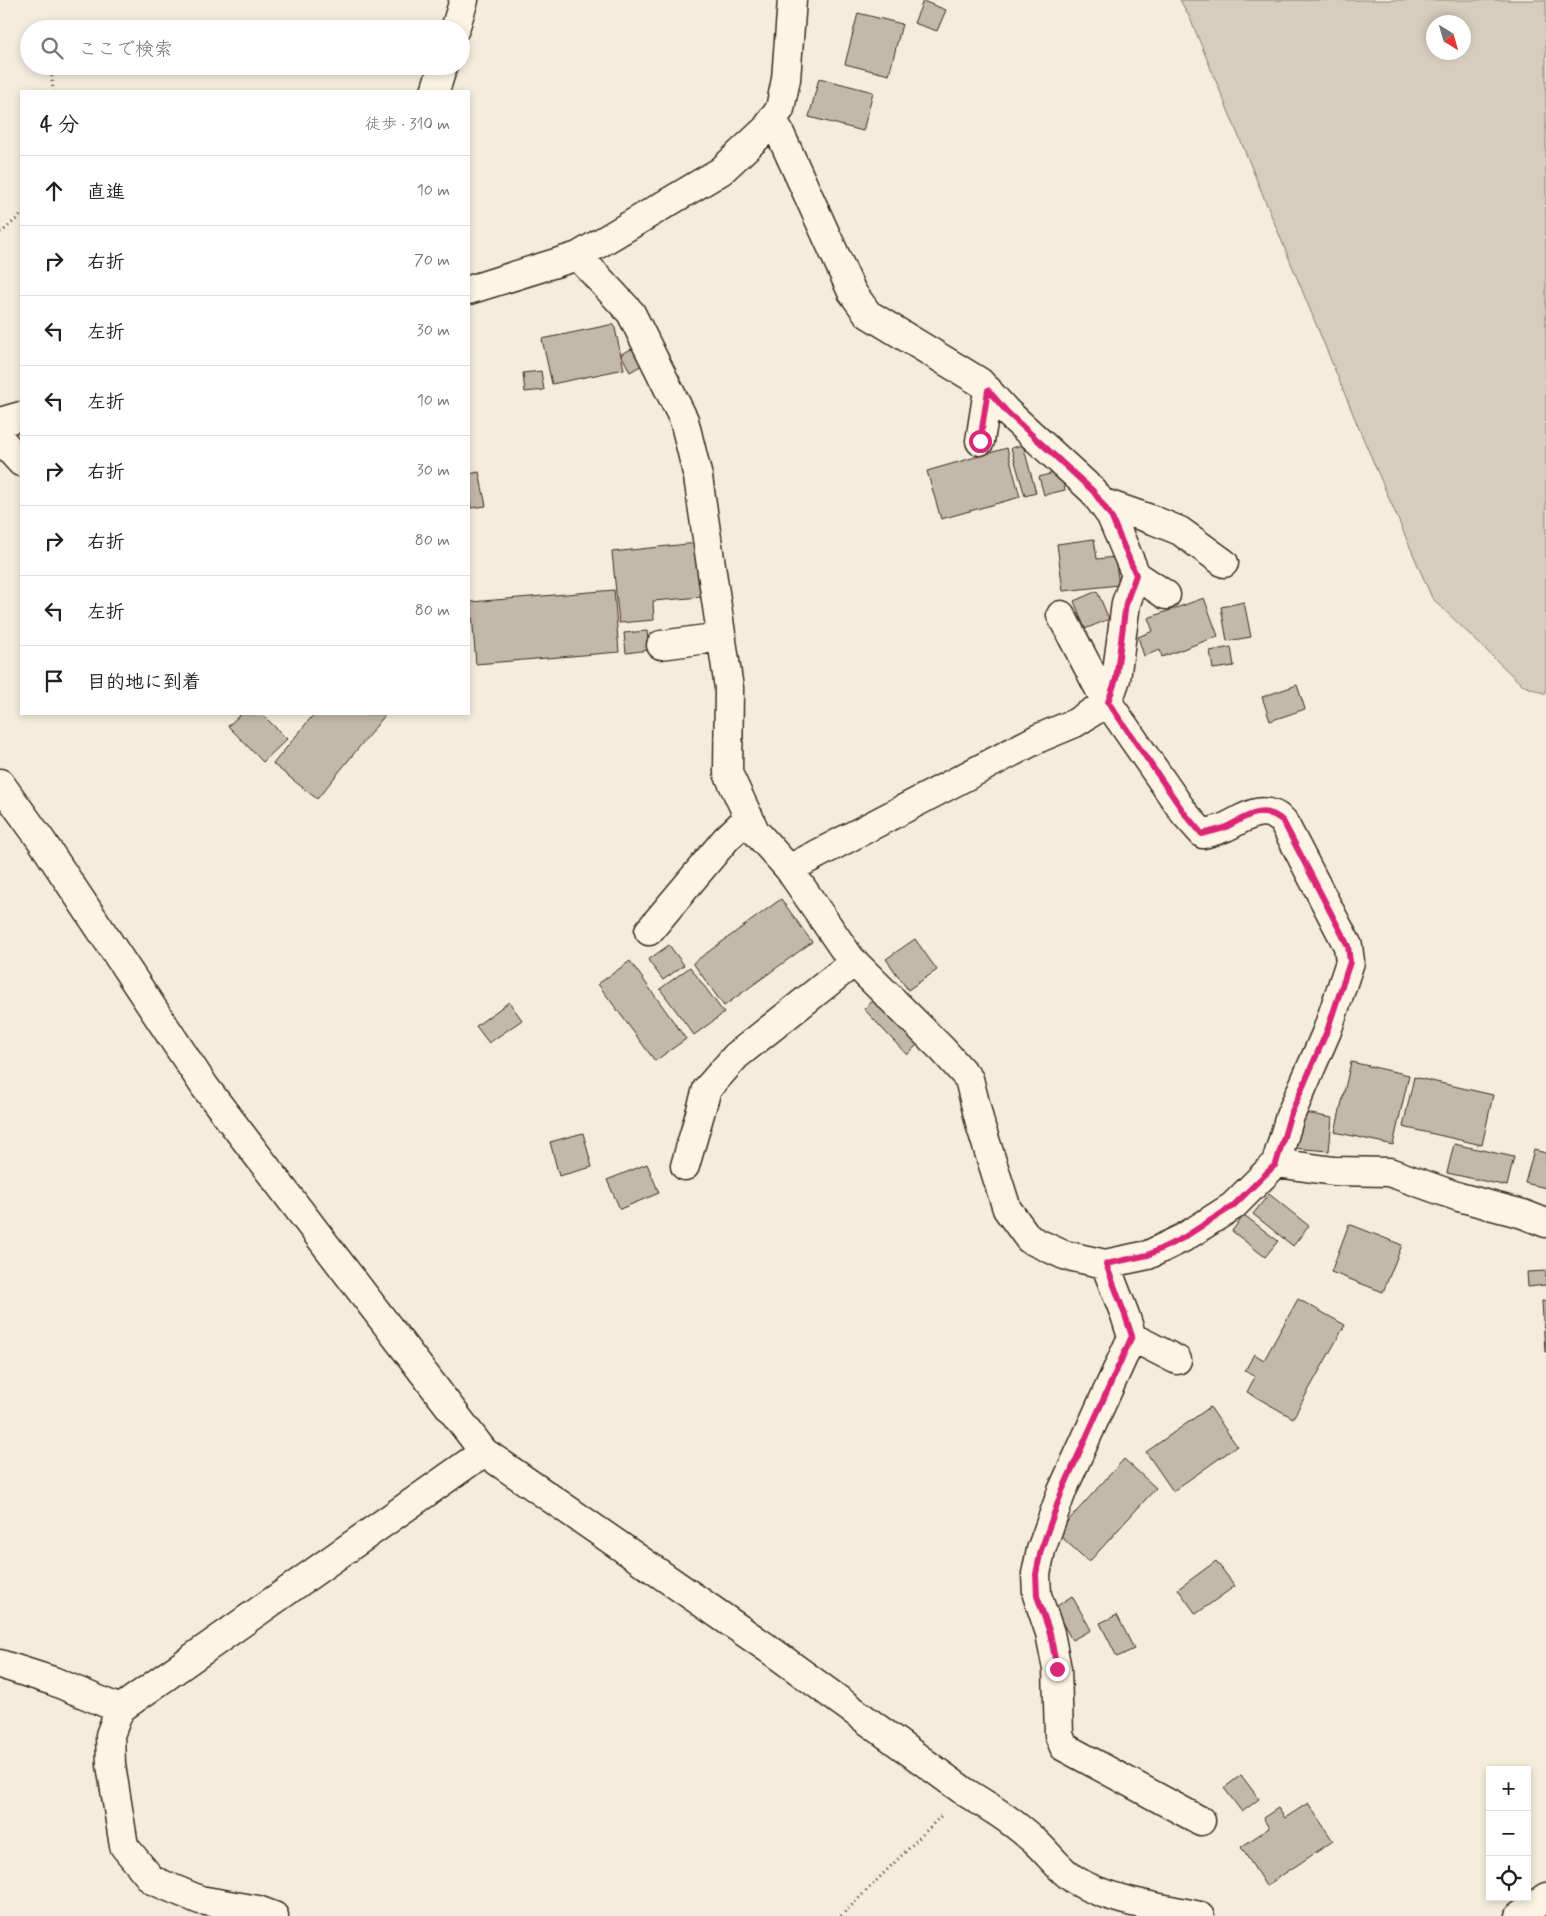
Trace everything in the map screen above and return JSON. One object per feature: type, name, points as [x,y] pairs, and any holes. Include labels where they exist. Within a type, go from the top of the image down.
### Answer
[{"type":"street","points":[[458,20],[464,0]]},
{"type":"street","points":[[470,290],[578,256],[721,171],[766,129],[780,109],[786,79],[792,0]]},
{"type":"street","points":[[435,90],[440,75]]},
{"type":"street","points":[[773,118],[852,292],[868,314],[980,382],[1007,412],[1093,491],[1111,516],[1136,575],[1166,595]]},
{"type":"street","points":[[578,256],[631,313],[684,420],[698,477],[729,688],[728,773],[755,830],[789,869],[854,962],[969,1079],[981,1126],[1007,1209],[1029,1239],[1064,1255],[1106,1264],[1148,1255],[1183,1238],[1233,1206],[1276,1164],[1290,1116],[1327,1031],[1350,962],[1348,946],[1283,821],[1276,814],[1264,811],[1239,819],[1224,828],[1202,834],[1185,814],[1102,694],[1061,615]]},
{"type":"street","points":[[980,441],[988,390]]},
{"type":"street","points":[[0,422],[20,416]]},
{"type":"street","points":[[0,438],[20,461]]},
{"type":"street","points":[[1101,502],[1180,531],[1224,563]]},
{"type":"street","points":[[789,869],[1039,738],[1075,723],[1108,702],[1116,679],[1126,603],[1136,575]]},
{"type":"street","points":[[661,645],[722,637]]},
{"type":"street","points":[[0,783],[41,840],[206,1087],[484,1452],[773,1652],[965,1792],[994,1809],[1032,1839],[1051,1860],[1076,1880],[1104,1894],[1200,1916]]},
{"type":"street","points":[[648,932],[726,839],[749,817]]},
{"type":"street","points":[[684,1166],[707,1089],[736,1056],[854,962]]},
{"type":"street","points":[[1276,1164],[1334,1170],[1389,1172],[1459,1197],[1546,1222]]},
{"type":"street","points":[[1106,1264],[1132,1336],[1062,1491],[1041,1550],[1036,1574],[1037,1596],[1050,1633],[1057,1669],[1059,1735],[1064,1747],[1202,1821]]},
{"type":"street","points":[[1132,1336],[1177,1360]]},
{"type":"street","points":[[274,1916],[258,1910],[200,1900],[152,1880],[124,1846],[111,1765],[110,1735],[120,1709],[484,1452]]},
{"type":"street","points":[[0,1664],[53,1681],[120,1709]]},
{"type":"street","points":[[1520,1916],[1546,1897]]},
{"type":"path","points":[[52,75],[53,90]]},
{"type":"path","points":[[0,232],[20,216]]},
{"type":"path","points":[[841,1916],[965,1792]]},
{"type":"shaded area","points":[[1180,0],[1546,0],[1546,694],[1522,685],[1432,598],[1360,431],[1190,18]]},
{"type":"building","points":[[923,1],[946,10],[937,31],[914,23]]},
{"type":"building","points":[[858,13],[902,24],[889,75],[845,64]]},
{"type":"building","points":[[819,78],[873,92],[863,131],[809,117]]},
{"type":"building","points":[[614,324],[624,369],[552,384],[542,339]]},
{"type":"building","points":[[636,347],[644,364],[630,372],[621,354]]},
{"type":"building","points":[[541,371],[544,390],[525,392],[523,373]]},
{"type":"building","points":[[1023,445],[1036,493],[1025,496],[1011,448]]},
{"type":"building","points":[[1007,448],[1020,497],[941,519],[927,471]]},
{"type":"building","points":[[1060,471],[1065,490],[1044,495],[1039,477]]},
{"type":"building","points":[[479,472],[486,506],[471,508],[470,474]]},
{"type":"building","points":[[1094,539],[1097,559],[1115,557],[1119,585],[1063,591],[1057,544]]},
{"type":"building","points":[[697,543],[702,597],[653,601],[654,620],[619,623],[612,552]]},
{"type":"building","points":[[614,590],[619,652],[476,664],[471,602]]},
{"type":"building","points":[[1097,591],[1109,619],[1085,629],[1074,601]]},
{"type":"building","points":[[1204,598],[1218,636],[1162,657],[1160,650],[1144,656],[1138,637],[1153,631],[1148,618]]},
{"type":"building","points":[[1244,602],[1251,637],[1227,641],[1221,607]]},
{"type":"building","points":[[647,631],[649,650],[626,653],[624,633]]},
{"type":"building","points":[[1231,647],[1234,666],[1213,669],[1210,651]]},
{"type":"building","points":[[1297,685],[1305,709],[1270,721],[1262,697]]},
{"type":"building","points":[[240,715],[263,715],[287,739],[263,762],[228,726]]},
{"type":"building","points":[[313,715],[385,715],[317,799],[273,764]]},
{"type":"building","points":[[781,899],[812,942],[724,1006],[693,963]]},
{"type":"building","points":[[915,939],[937,970],[908,990],[886,959]]},
{"type":"building","points":[[669,945],[684,965],[663,980],[648,960]]},
{"type":"building","points":[[630,961],[686,1039],[655,1061],[598,984]]},
{"type":"building","points":[[690,967],[724,1013],[694,1035],[660,989]]},
{"type":"building","points":[[877,997],[919,1043],[907,1055],[864,1009]]},
{"type":"building","points":[[509,1002],[522,1020],[489,1043],[476,1026]]},
{"type":"building","points":[[1351,1062],[1409,1075],[1393,1145],[1335,1132]]},
{"type":"building","points":[[1414,1077],[1493,1095],[1482,1145],[1403,1127]]},
{"type":"building","points":[[1306,1113],[1332,1118],[1329,1151],[1293,1148]]},
{"type":"building","points":[[583,1133],[592,1167],[559,1176],[550,1142]]},
{"type":"building","points":[[1454,1144],[1514,1157],[1507,1186],[1447,1173]]},
{"type":"building","points":[[1534,1150],[1546,1153],[1546,1188],[1525,1183]]},
{"type":"building","points":[[647,1164],[659,1193],[620,1209],[607,1180]]},
{"type":"building","points":[[1269,1194],[1309,1226],[1293,1246],[1253,1214]]},
{"type":"building","points":[[1244,1215],[1278,1241],[1265,1257],[1232,1231]]},
{"type":"building","points":[[1349,1224],[1402,1245],[1383,1292],[1331,1272]]},
{"type":"building","points":[[1546,1271],[1546,1285],[1528,1287],[1527,1272]]},
{"type":"building","points":[[1298,1299],[1345,1325],[1293,1418],[1247,1392],[1255,1377],[1245,1371],[1254,1354],[1264,1360]]},
{"type":"building","points":[[1542,1301],[1546,1301],[1546,1352],[1545,1352]]},
{"type":"building","points":[[1210,1407],[1237,1446],[1173,1491],[1146,1452]]},
{"type":"building","points":[[1124,1459],[1156,1488],[1089,1562],[1057,1533]]},
{"type":"building","points":[[1216,1561],[1235,1586],[1196,1614],[1178,1589]]},
{"type":"building","points":[[1072,1596],[1091,1630],[1072,1640],[1054,1608]]},
{"type":"building","points":[[1117,1615],[1134,1649],[1117,1657],[1100,1623]]},
{"type":"building","points":[[1241,1775],[1259,1799],[1242,1812],[1224,1788]]},
{"type":"building","points":[[1308,1803],[1333,1841],[1266,1886],[1241,1847],[1269,1828],[1263,1818],[1278,1808],[1285,1818]]},
{"type":"route","points":[[980,441],[988,390],[1007,412],[1093,491],[1111,516],[1136,575],[1126,603],[1116,679],[1108,702],[1185,814],[1202,834],[1224,828],[1239,819],[1264,811],[1276,814],[1283,821],[1333,914],[1348,946],[1350,962],[1327,1031],[1290,1116],[1276,1164],[1233,1206],[1183,1238],[1148,1255],[1106,1264],[1132,1336],[1062,1491],[1041,1550],[1036,1574],[1037,1596],[1050,1633],[1057,1669]]}]
